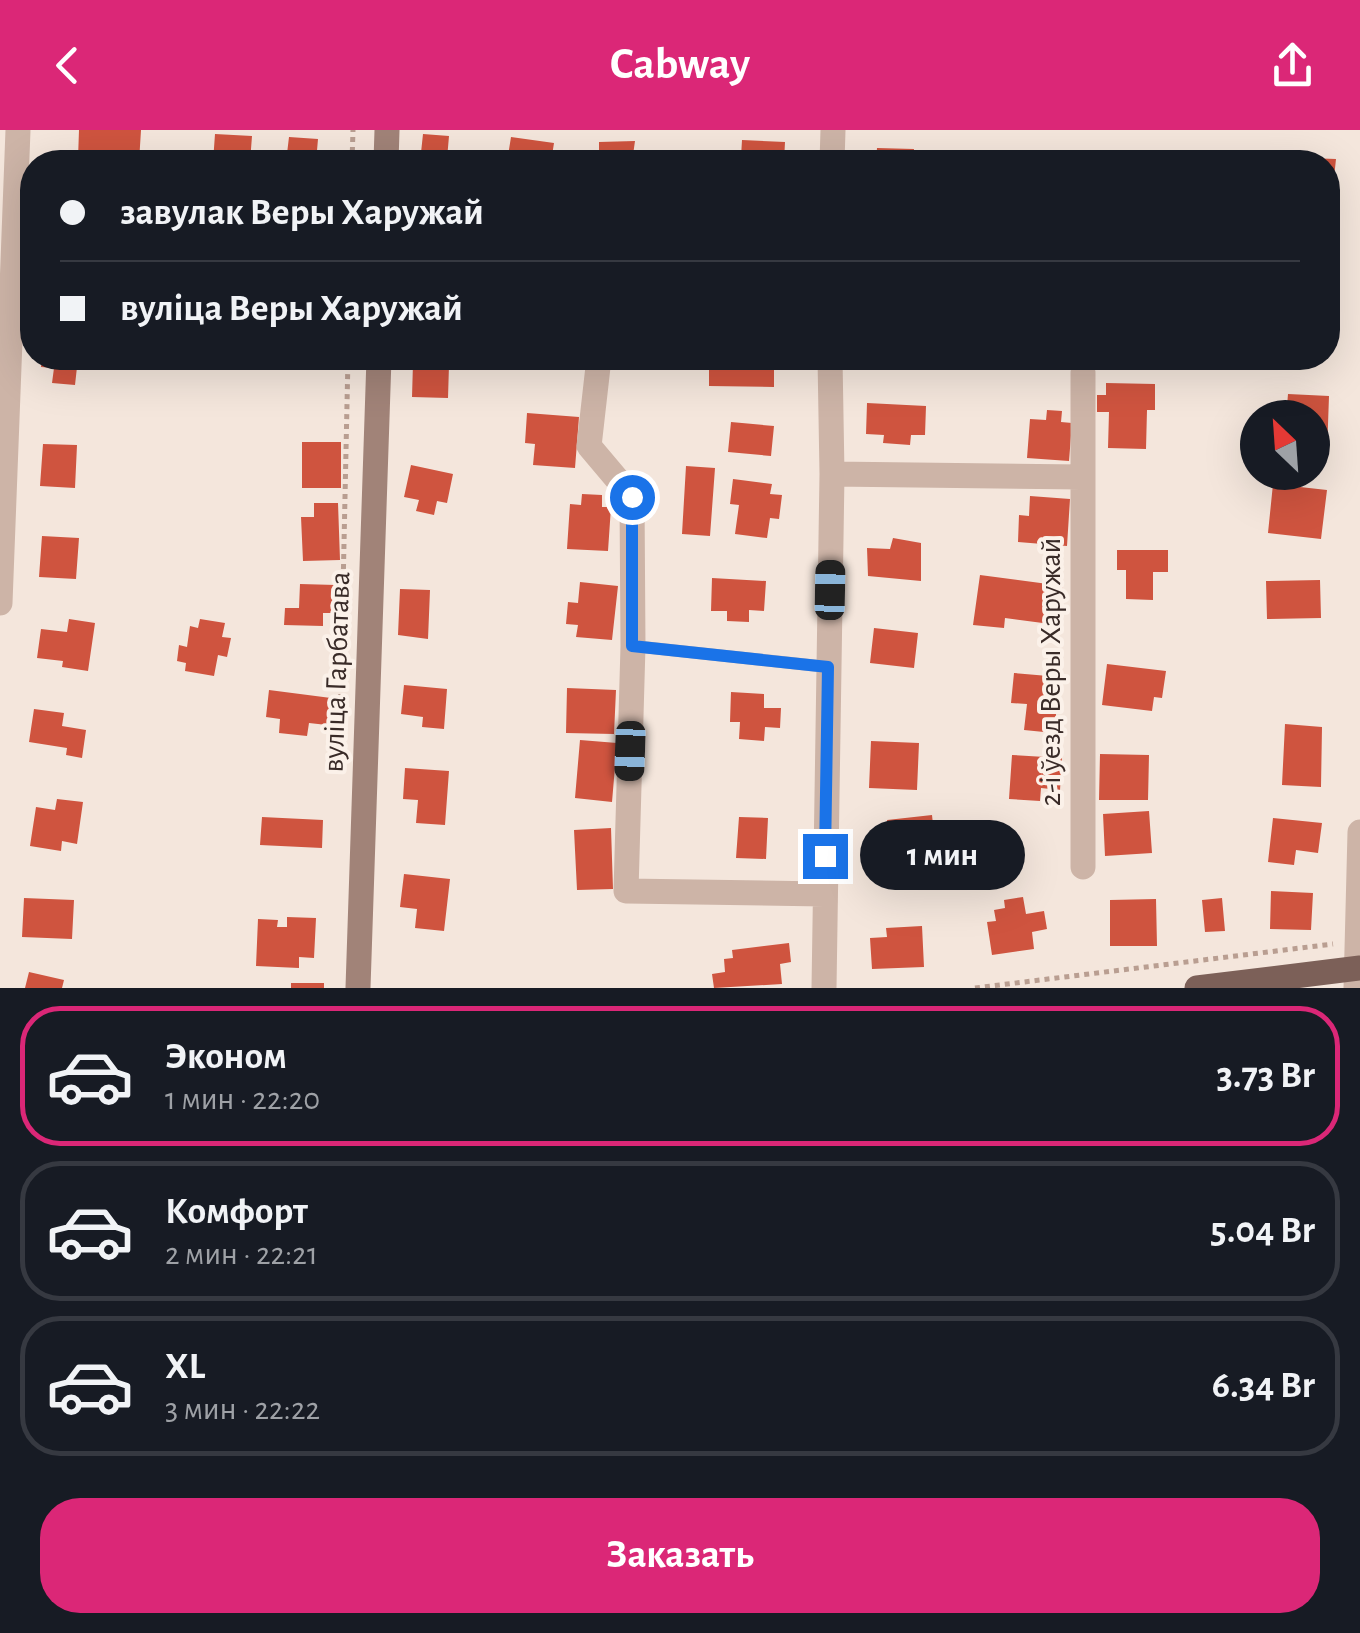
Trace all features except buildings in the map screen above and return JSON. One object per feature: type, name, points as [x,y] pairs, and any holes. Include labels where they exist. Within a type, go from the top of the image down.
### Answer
[{"type":"main road","name":"вуліца Гарбатава","points":[[358,988],[379,370]]},
{"type":"main road","points":[[1196,988],[1358,975]]},
{"type":"street","points":[[0,603],[18,130]]},
{"type":"street","points":[[598,370],[589,446],[632,497],[626,891],[824,894]]},
{"type":"street","points":[[824,988],[830,370]]},
{"type":"street","name":"2-і ўезд Веры Харужай","points":[[1083,373],[1083,867]]},
{"type":"street","points":[[832,474],[1081,477]]},
{"type":"street","points":[[1358,975],[1360,832]]},
{"type":"lane","points":[[632,646],[828,667]]},
{"type":"path","points":[[340,732],[348,370]]},
{"type":"path","points":[[975,988],[1357,938]]},
{"type":"route","points":[[632,497],[632,646],[828,667],[825,856]]}]
